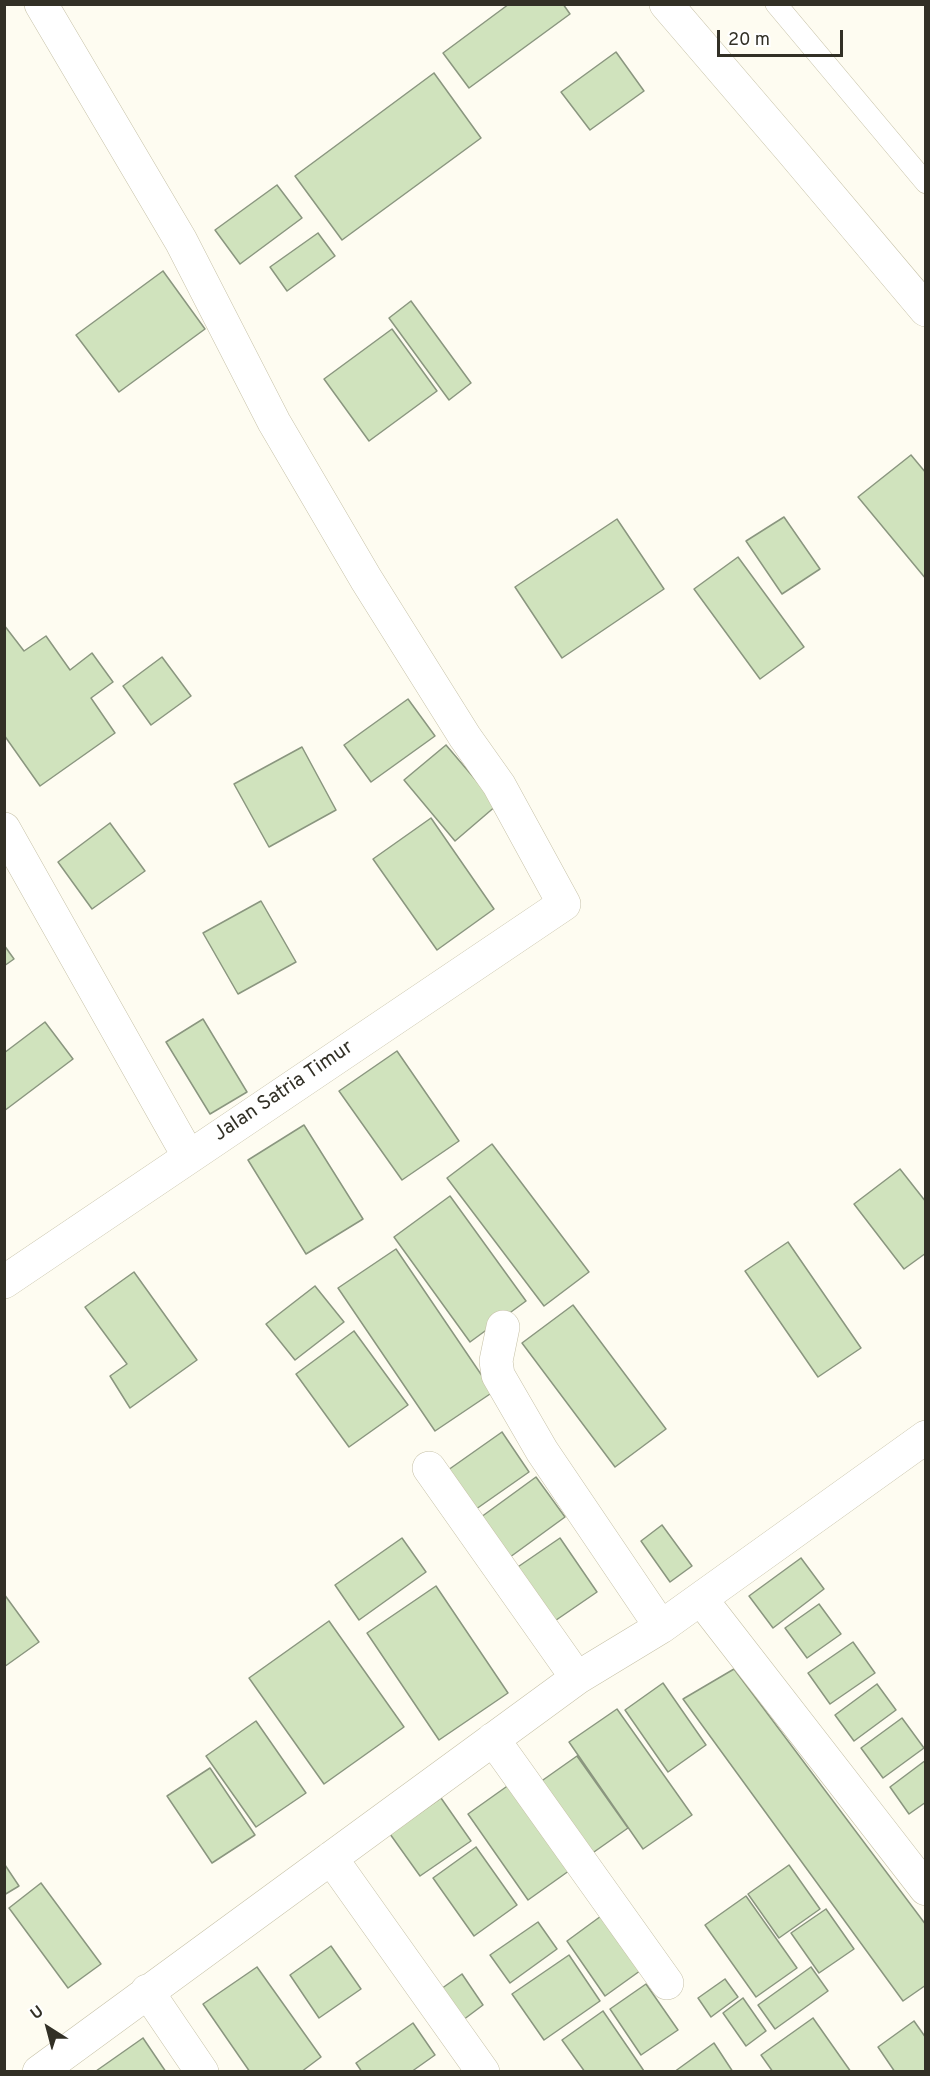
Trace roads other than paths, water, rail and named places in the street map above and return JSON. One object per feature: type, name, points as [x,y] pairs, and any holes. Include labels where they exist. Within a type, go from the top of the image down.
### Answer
[{"type":"street","name":"Jalan Satria Timur","points":[[4,1282],[564,904],[499,785],[465,737],[366,579],[286,441],[181,241],[41,4]]},
{"type":"street","points":[[666,4],[926,310]]},
{"type":"street","points":[[4,829],[189,1157]]},
{"type":"street","points":[[503,1327],[496,1361],[498,1375],[542,1452],[662,1627]]},
{"type":"street","points":[[39,2072],[577,1678],[662,1627],[926,1437]]},
{"type":"street","points":[[429,1468],[577,1678]]},
{"type":"street","points":[[701,1599],[926,1888]]},
{"type":"street","points":[[493,1739],[667,1983]]},
{"type":"street","points":[[331,1858],[483,2072]]},
{"type":"street","points":[[147,1991],[202,2072]]},
{"type":"lane","points":[[776,4],[926,183]]}]
